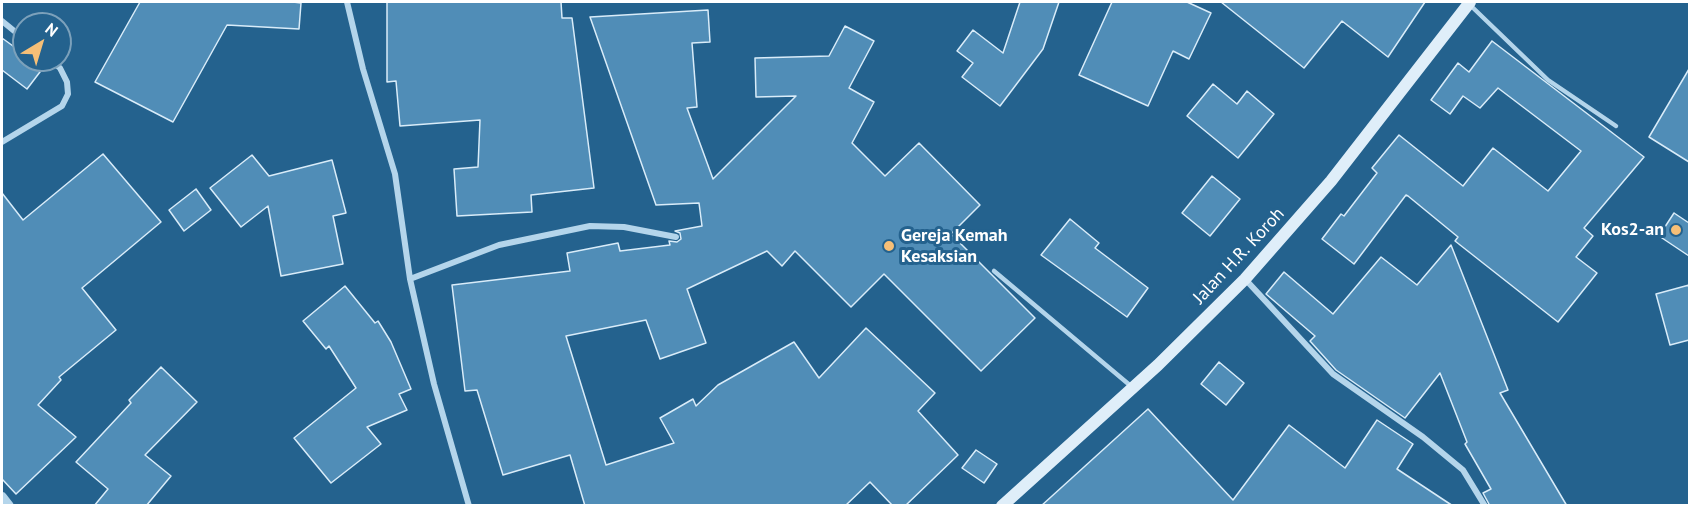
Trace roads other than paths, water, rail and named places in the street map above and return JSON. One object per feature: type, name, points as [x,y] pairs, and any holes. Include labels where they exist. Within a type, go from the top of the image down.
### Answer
[{"type":"main road","name":"Jalan H.R. Koroh","points":[[1002,506],[1133,388],[1245,279],[1331,181],[1467,2]]},
{"type":"street","points":[[347,2],[363,69],[395,174],[410,279],[440,407],[469,506]]},
{"type":"street","points":[[2,142],[62,106],[68,94],[68,82],[62,72]]},
{"type":"street","points":[[410,279],[500,244],[590,225],[624,227],[676,237]]},
{"type":"street","points":[[1245,279],[1333,374],[1423,437],[1463,470],[1485,506]]},
{"type":"street","points":[[2,497],[9,506]]},
{"type":"lane","points":[[1467,2],[1548,80],[1616,126]]},
{"type":"lane","points":[[994,271],[1133,388]]},
{"type":"place","name":"Kos2-an","points":[[1676,230]]},
{"type":"place","name":"Gereja Kemah Kesaksian","points":[[889,246]]}]
